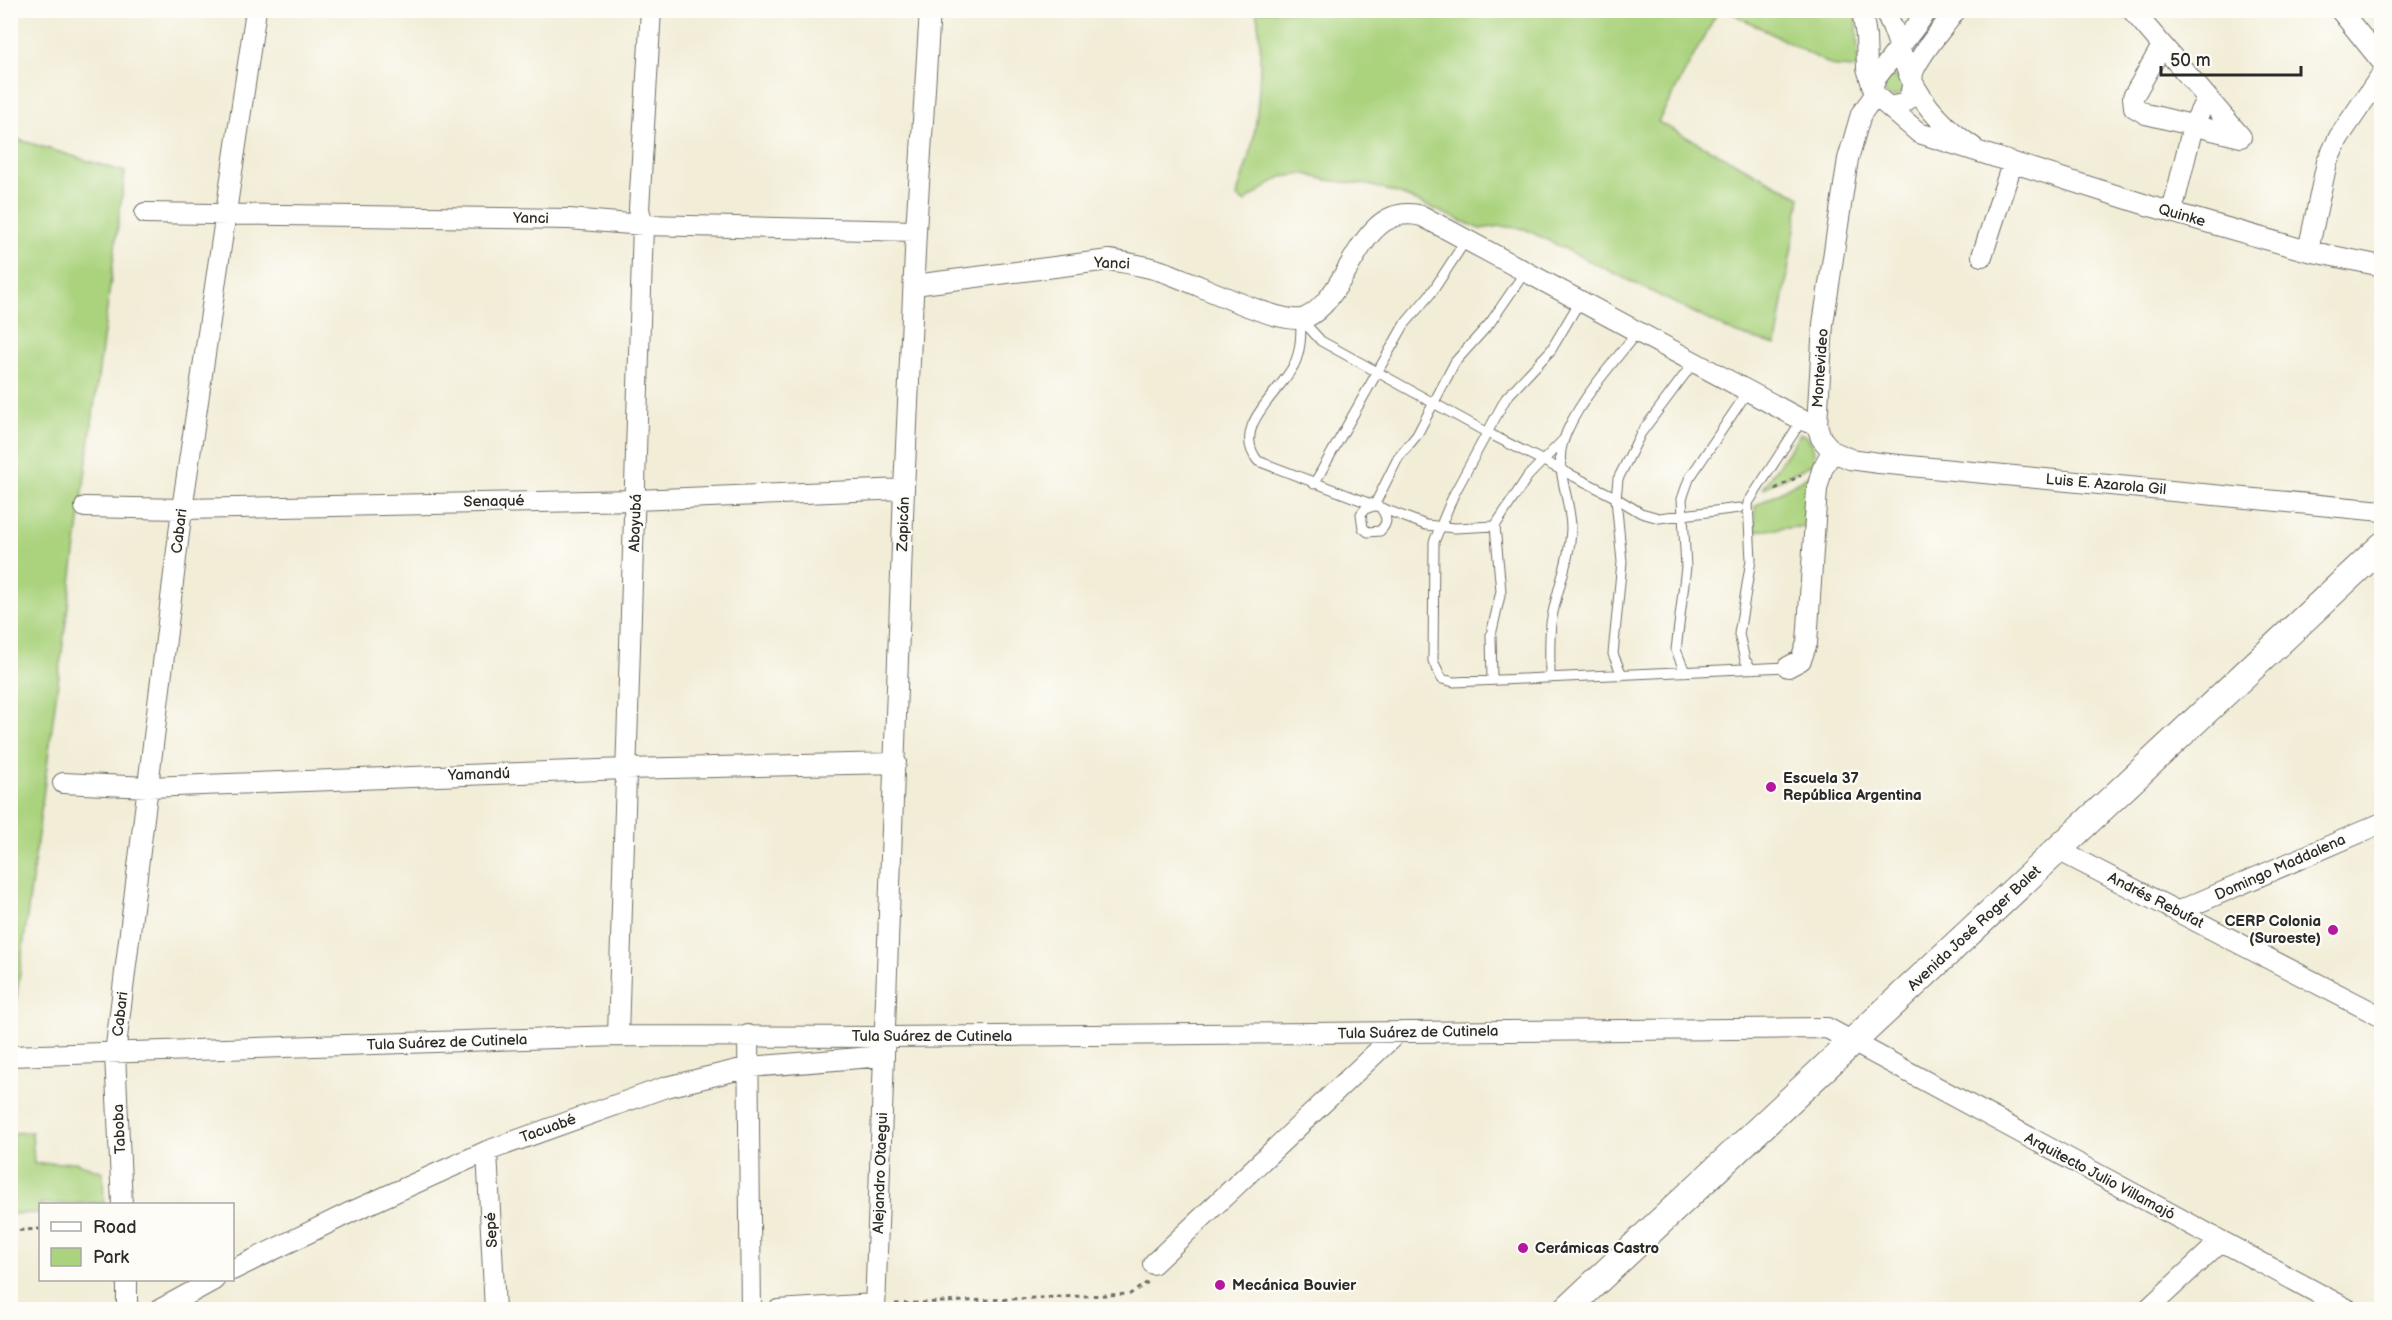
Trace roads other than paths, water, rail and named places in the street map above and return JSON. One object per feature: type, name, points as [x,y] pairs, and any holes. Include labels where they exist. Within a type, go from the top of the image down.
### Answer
[{"type":"street","name":"Cabari","points":[[115,1054],[182,509],[256,10]]},
{"type":"street","name":"Abayubá","points":[[618,1036],[643,225],[639,209],[651,10]]},
{"type":"street","name":"Zapicán","points":[[885,1047],[904,489],[916,231],[930,10]]},
{"type":"street","points":[[1862,10],[1868,68],[1879,90],[1897,106],[1905,103],[1910,96],[1911,78],[1925,51],[1956,10]]},
{"type":"street","name":"Quinke","points":[[1884,10],[1911,78],[1947,127],[1985,156]]},
{"type":"street","name":"Montevideo","points":[[1832,451],[1809,423],[1840,202],[1855,130],[1861,114],[1879,90],[1900,46],[1928,10]]},
{"type":"street","points":[[2132,10],[2241,137],[2138,111],[2132,102],[2162,46]]},
{"type":"street","points":[[2340,10],[2382,62]]},
{"type":"street","points":[[1879,90],[1888,69],[1900,70],[1911,78]]},
{"type":"street","points":[[2308,250],[2327,162],[2340,137],[2382,74]]},
{"type":"street","name":"Quinke","points":[[1879,90],[1919,133],[1985,156],[2172,212],[2308,250],[2382,266]]},
{"type":"street","points":[[2172,212],[2193,126],[2207,97]]},
{"type":"street","points":[[1982,256],[2012,164]]},
{"type":"street","name":"Yanci","points":[[145,213],[569,219],[643,225],[916,231]]},
{"type":"street","points":[[1301,319],[1320,308],[1378,226],[1398,214],[1422,216],[1809,423]]},
{"type":"street","name":"Yanci","points":[[914,285],[1109,260],[1138,264],[1167,272],[1274,316],[1301,319]]},
{"type":"street","points":[[1788,667],[1801,660],[1807,643],[1817,489],[1822,470],[1832,451]]},
{"type":"street","name":"Luis E. Azarola Gil","points":[[1832,451],[1850,459],[1879,463],[2382,510]]},
{"type":"street","name":"Senaqué","points":[[85,507],[182,509],[636,500],[904,489]]},
{"type":"street","name":"Avenida José Roger Balet","points":[[1566,1310],[2382,546]]},
{"type":"street","name":"Yamandú","points":[[63,783],[148,787],[625,769],[896,763]]},
{"type":"street","name":"Domingo Maddalena","points":[[2179,911],[2382,823]]},
{"type":"street","name":"Andrés Rebufat","points":[[2058,850],[2382,1017]]},
{"type":"street","name":"Tula Suárez de Cutinela","points":[[10,1056],[618,1036],[748,1035],[885,1047],[1398,1032],[1827,1028],[1850,1043]]},
{"type":"street","points":[[1153,1264],[1398,1032]]},
{"type":"street","points":[[748,1035],[751,1310]]},
{"type":"street","name":"Arquitecto Julio Villamajó","points":[[1850,1043],[2349,1310]]},
{"type":"street","name":"Tacuabé","points":[[234,1269],[362,1207],[487,1151],[666,1087],[750,1067],[885,1047]]},
{"type":"street","name":"Alejandro Otaegui","points":[[875,1307],[885,1047]]},
{"type":"street","name":"Taboba","points":[[115,1054],[122,1203]]},
{"type":"street","name":"Sepé","points":[[487,1151],[495,1310]]},
{"type":"street","points":[[2147,1310],[2221,1241]]},
{"type":"street","points":[[127,1281],[127,1310]]},
{"type":"street","points":[[159,1310],[212,1281]]},
{"type":"street","points":[[778,1310],[875,1307]]},
{"type":"lane","points":[[1314,484],[1404,325],[1432,292],[1466,240]]},
{"type":"lane","points":[[1378,508],[1398,458],[1417,435],[1462,352],[1490,323],[1525,272]]},
{"type":"lane","points":[[1580,301],[1551,350],[1512,390],[1486,432],[1434,542],[1432,651],[1435,669],[1442,679],[1448,681],[1788,667]]},
{"type":"lane","points":[[1301,319],[1321,341],[1376,373],[1486,432],[1545,460],[1649,517],[1682,517],[1739,508]]},
{"type":"lane","points":[[1301,319],[1299,351],[1294,364],[1252,425],[1249,445],[1258,461],[1426,525],[1495,526]]},
{"type":"lane","points":[[1492,680],[1491,635],[1501,591],[1495,526],[1528,476],[1563,439],[1580,410],[1637,332]]},
{"type":"lane","points":[[1622,675],[1613,654],[1622,562],[1616,499],[1618,478],[1630,452],[1694,362]]},
{"type":"lane","points":[[1685,672],[1676,650],[1686,578],[1682,499],[1689,479],[1748,391]]},
{"type":"lane","points":[[1752,669],[1744,660],[1739,633],[1751,560],[1748,503],[1809,423]]},
{"type":"lane","points":[[1550,678],[1551,622],[1565,571],[1571,536],[1569,498],[1560,459],[1563,439]]},
{"type":"place","name":"Escuela 37 República Argentina","points":[[1771,787]]},
{"type":"place","name":"CERP Colonia (Suroeste)","points":[[2333,930]]},
{"type":"place","name":"Cerámicas Castro","points":[[1523,1248]]},
{"type":"place","name":"Mecánica Bouvier","points":[[1220,1285]]}]
